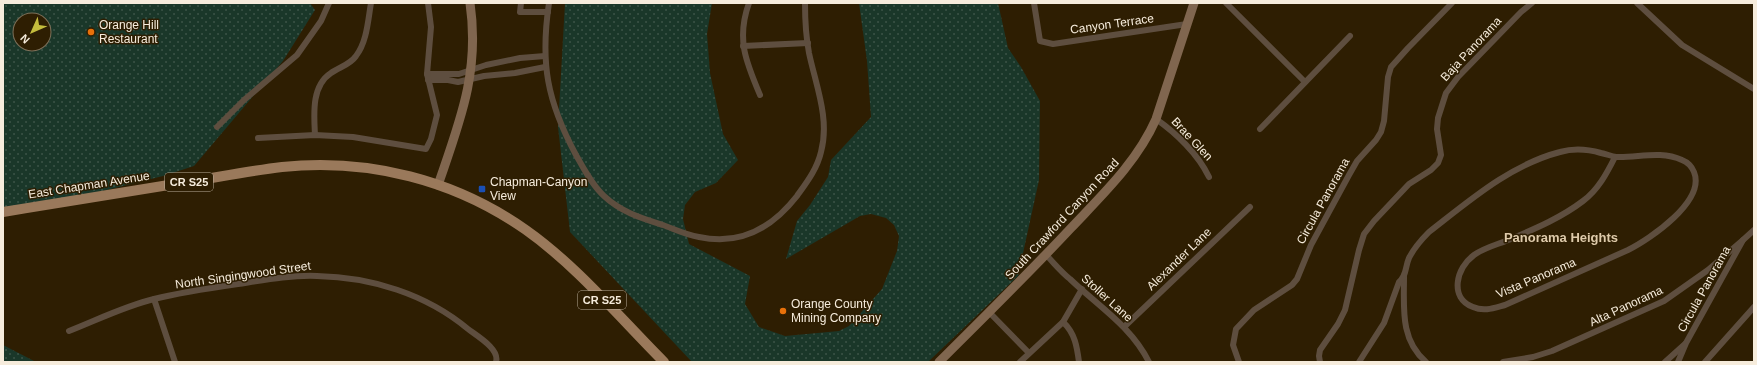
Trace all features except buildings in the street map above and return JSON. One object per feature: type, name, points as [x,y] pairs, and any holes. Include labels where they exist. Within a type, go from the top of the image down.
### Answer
[{"type":"main road","points":[[438,185],[459,122],[472,70],[473,33],[470,3]]},
{"type":"main road","name":"South Crawford Canyon Road","points":[[939,362],[1046,255],[1129,165],[1150,132],[1156,119],[1194,3]]},
{"type":"main road","name":"East Chapman Avenue","points":[[3,212],[259,171],[307,165],[350,166],[376,169],[415,177],[463,195],[499,213],[538,240],[560,257],[664,362]]},
{"type":"street","points":[[217,127],[244,100],[297,55],[321,21],[329,3]]},
{"type":"street","points":[[315,135],[314,114],[319,87],[326,76],[352,61],[359,52],[367,28],[372,3]]},
{"type":"street","points":[[258,138],[315,135],[360,137],[426,149],[431,139],[437,115],[427,77],[431,27],[428,3]]},
{"type":"street","points":[[521,3],[520,12],[548,12]]},
{"type":"street","points":[[549,3],[545,56],[552,102],[564,132],[591,181],[603,195],[630,214],[697,237],[710,239],[729,239],[753,233],[775,220],[789,206],[816,168],[821,153],[824,136],[824,118],[808,43],[805,3]]},
{"type":"street","points":[[749,3],[743,24],[743,46],[747,63],[760,95]]},
{"type":"street","name":"Canyon Terrace","points":[[1034,3],[1040,41],[1053,44],[1187,24]]},
{"type":"street","points":[[1226,3],[1305,82]]},
{"type":"street","name":"Circula Panorama","points":[[1239,362],[1233,345],[1236,329],[1254,310],[1292,285],[1297,279],[1302,262],[1349,175],[1357,161],[1376,140],[1381,132],[1384,121],[1388,77],[1391,67],[1452,3]]},
{"type":"street","name":"Baja Panorama","points":[[1320,362],[1320,350],[1338,324],[1344,310],[1364,234],[1374,221],[1409,184],[1435,167],[1440,159],[1437,129],[1438,118],[1446,93],[1458,77],[1521,12],[1532,3]]},
{"type":"street","points":[[1637,3],[1682,45],[1754,89]]},
{"type":"street","points":[[1260,129],[1350,36]]},
{"type":"street","points":[[743,46],[808,43]]},
{"type":"street","points":[[427,77],[459,74],[520,58],[545,56]]},
{"type":"street","points":[[427,77],[458,82],[484,76],[515,73],[546,67]]},
{"type":"street","name":"Brae Glen","points":[[1156,119],[1194,154],[1204,166],[1209,176]]},
{"type":"street","name":"Vista Panorama","points":[[1359,362],[1384,323],[1399,282],[1404,277],[1409,258],[1416,246],[1425,236],[1470,202],[1509,174],[1531,162],[1559,152],[1576,148],[1615,157],[1661,155],[1683,160],[1694,172],[1696,182],[1695,190],[1687,202],[1669,221],[1635,247],[1505,305],[1488,310],[1478,309],[1464,302],[1458,294],[1458,275],[1472,256],[1488,248],[1539,228],[1584,200],[1600,184],[1615,157]]},
{"type":"street","name":"Alexander Lane","points":[[1124,327],[1250,207]]},
{"type":"street","name":"Circula Panorama","points":[[1678,362],[1686,343],[1743,240],[1754,230]]},
{"type":"street","name":"Alta Panorama","points":[[1503,362],[1533,357],[1552,351],[1664,301],[1708,270],[1743,240]]},
{"type":"street","name":"Stoller Lane","points":[[1046,255],[1124,327],[1149,362]]},
{"type":"street","name":"North Singingwood Street","points":[[69,330],[124,308],[154,299],[206,289],[315,275],[354,279],[388,286],[426,301],[463,324],[494,351],[496,360]]},
{"type":"street","points":[[1404,277],[1404,309],[1407,335],[1416,352],[1426,362]]},
{"type":"street","points":[[1020,362],[1063,322],[1082,289]]},
{"type":"street","points":[[154,299],[175,362]]},
{"type":"street","points":[[1706,362],[1754,307]]},
{"type":"street","points":[[989,312],[1029,353]]},
{"type":"street","points":[[1063,322],[1072,334],[1076,344],[1079,362]]},
{"type":"street","points":[[1665,362],[1686,343]]},
{"type":"green space","points":[[3,3],[310,3],[315,10],[283,61],[194,166],[163,176],[38,207],[3,214]]},
{"type":"green space","points":[[565,3],[712,3],[707,34],[710,73],[723,134],[738,160],[716,183],[695,192],[685,205],[683,219],[689,244],[750,276],[745,304],[759,327],[785,336],[839,331],[849,326],[882,289],[897,251],[899,236],[894,225],[886,218],[871,214],[860,216],[786,259],[797,221],[810,205],[828,177],[831,160],[871,117],[867,61],[859,3],[998,3],[1008,48],[1021,67],[1040,101],[1039,180],[1018,276],[928,362],[692,362],[570,232],[558,127]]},
{"type":"green space","points":[[3,345],[36,362],[3,362]]},
{"type":"place","name":"Orange Hill Restaurant","points":[[91,32]]},
{"type":"place","name":"Chapman-Canyon View","points":[[482,189]]},
{"type":"place","name":"Orange County Mining Company","points":[[783,311]]},
{"type":"district","name":"Panorama Heights","points":[[1561,237]]}]
